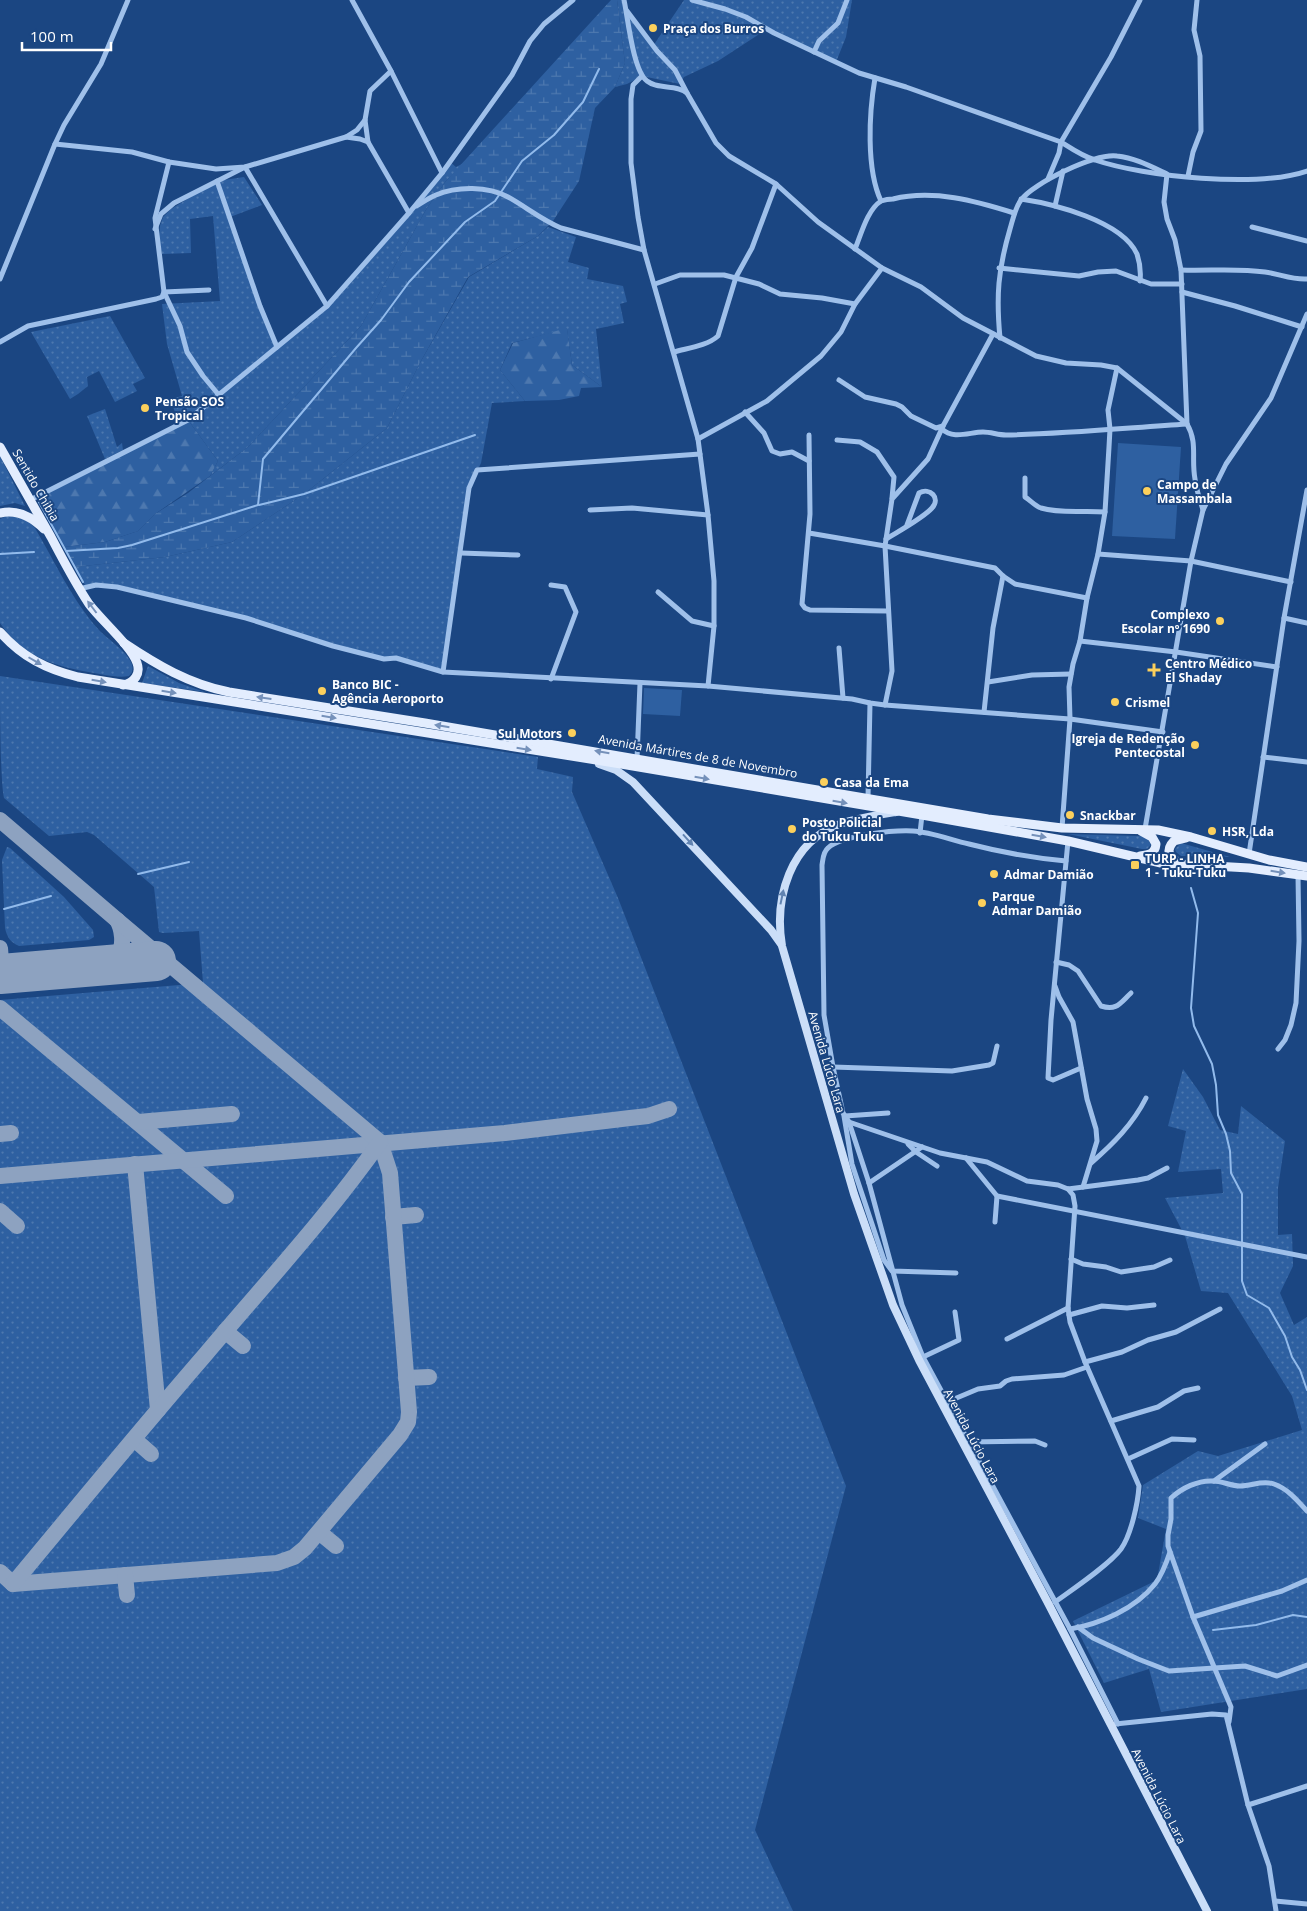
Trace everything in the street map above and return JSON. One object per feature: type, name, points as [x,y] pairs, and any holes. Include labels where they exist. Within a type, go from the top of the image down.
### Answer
[{"type":"main road","name":"Sentido Chibia","points":[[0,448],[79,588],[102,620],[124,643]]},
{"type":"main road","points":[[0,513],[20,513],[37,523],[50,535]]},
{"type":"main road","name":"Avenida Mártires de 8 de Novembro","points":[[0,632],[20,652],[47,668],[78,677],[922,815],[1068,841],[1161,863],[1249,868],[1302,876]]},
{"type":"main road","points":[[121,685],[133,681],[138,673],[137,660],[124,643]]},
{"type":"main road","name":"Avenida Mártires de 8 de Novembro","points":[[124,643],[178,676],[216,690],[988,819],[1062,828],[1145,829],[1168,832],[1249,855],[1307,867]]},
{"type":"main road","name":"Avenida Lúcio Lara","points":[[566,756],[606,766],[625,775],[633,782],[771,930],[782,946]]},
{"type":"main road","name":"Avenida Lúcio Lara","points":[[898,812],[839,824],[810,842],[793,864],[782,893],[779,926],[782,946],[854,1194],[894,1305],[919,1360],[1114,1725],[1207,1911]]},
{"type":"main road","points":[[1135,829],[1149,834],[1156,844],[1154,852],[1149,855],[1135,857]]},
{"type":"main road","points":[[1183,865],[1170,856],[1170,848],[1174,841],[1191,838]]},
{"type":"street","points":[[0,279],[55,144],[64,125],[101,64],[128,0]]},
{"type":"street","points":[[352,0],[442,173]]},
{"type":"street","points":[[30,500],[188,420],[327,306],[442,173],[512,75],[530,41],[544,24],[573,0]]},
{"type":"street","points":[[624,0],[634,54],[646,82],[683,90],[687,93]]},
{"type":"street","points":[[692,0],[746,17],[774,33],[859,73],[1061,142],[1078,153],[1096,160],[1136,170],[1242,180],[1297,174],[1307,171]]},
{"type":"street","points":[[814,52],[820,41],[838,23],[847,0]]},
{"type":"street","points":[[1048,179],[1060,153],[1061,142],[1111,57],[1140,0]]},
{"type":"street","points":[[1188,176],[1201,130],[1200,56],[1194,30],[1197,0]]},
{"type":"street","points":[[626,10],[657,51],[675,70],[716,143],[741,165],[776,184],[818,222],[882,268],[921,287],[963,318],[1036,356],[1054,361],[1101,364],[1116,368],[1187,424],[1192,432],[1195,479],[1203,510]]},
{"type":"street","points":[[390,71],[370,91],[364,120],[368,142],[409,213]]},
{"type":"street","points":[[642,76],[633,85],[630,134],[631,164],[644,250],[698,439],[714,579],[714,626],[708,686]]},
{"type":"street","points":[[875,78],[870,126],[872,174],[881,202]]},
{"type":"street","points":[[155,229],[161,214],[174,203],[245,167],[346,137],[357,130],[364,120]]},
{"type":"street","points":[[346,137],[368,142]]},
{"type":"street","points":[[55,144],[132,152],[169,162],[216,169],[245,167]]},
{"type":"street","points":[[1000,338],[999,268],[1014,213],[1021,199],[1048,179],[1064,171],[1114,155],[1132,158],[1167,174]]},
{"type":"street","points":[[169,162],[156,210],[155,229],[164,292],[180,326],[187,352],[218,394]]},
{"type":"street","points":[[245,167],[327,306]]},
{"type":"street","points":[[1055,206],[1064,171]]},
{"type":"street","points":[[1167,174],[1164,202],[1167,219],[1175,240],[1182,284],[1187,424]]},
{"type":"street","points":[[218,181],[260,306],[276,347]]},
{"type":"street","points":[[674,352],[704,344],[718,336],[736,277],[752,248],[776,184]]},
{"type":"street","points":[[413,208],[437,194],[475,189],[492,192],[506,196],[555,225],[644,250]]},
{"type":"street","points":[[1029,193],[1038,202]]},
{"type":"street","points":[[855,249],[872,211],[881,202],[906,195],[975,201],[1014,213]]},
{"type":"street","points":[[1021,199],[1055,206],[1107,225],[1123,236],[1136,252],[1139,261],[1140,281]]},
{"type":"street","points":[[1252,227],[1307,241]]},
{"type":"street","points":[[698,439],[767,401],[821,356],[841,332],[855,304],[882,268]]},
{"type":"street","points":[[999,268],[1079,276],[1098,272],[1116,272],[1125,273],[1140,281],[1151,284],[1182,284]]},
{"type":"street","points":[[1180,270],[1238,269],[1268,272],[1295,279],[1307,279]]},
{"type":"street","points":[[655,284],[680,275],[724,275],[759,284],[780,294],[822,298],[855,304]]},
{"type":"street","points":[[164,292],[209,290]]},
{"type":"street","points":[[0,342],[28,326],[156,299],[162,296],[164,292]]},
{"type":"street","points":[[1182,292],[1236,306],[1302,327]]},
{"type":"street","points":[[1145,829],[1191,561],[1203,510],[1226,464],[1271,398],[1307,314]]},
{"type":"street","points":[[892,499],[928,459],[993,334]]},
{"type":"street","points":[[1062,828],[1070,719],[1069,687],[1098,554],[1105,512],[1110,429],[1108,410],[1116,368]]},
{"type":"street","points":[[839,380],[865,397],[896,404],[911,416],[936,428],[943,428]]},
{"type":"street","points":[[745,412],[764,433],[772,451],[780,454],[792,452],[809,461]]},
{"type":"street","points":[[943,428],[944,432],[960,435],[983,432],[1004,435],[1079,432],[1187,424]]},
{"type":"street","points":[[809,435],[809,533],[802,599],[805,608],[810,610],[888,611]]},
{"type":"street","points":[[837,440],[860,442],[876,452],[881,456],[894,477],[885,546],[892,671],[885,705]]},
{"type":"street","points":[[443,672],[470,488],[477,470],[700,454]]},
{"type":"street","points":[[1025,478],[1025,496],[1040,508],[1069,512],[1086,510],[1105,512]]},
{"type":"street","points":[[886,539],[907,525],[931,509],[935,500],[934,494],[929,490],[923,490],[919,493],[907,525]]},
{"type":"street","points":[[1249,855],[1284,618],[1307,490]]},
{"type":"street","points":[[590,510],[632,508],[708,514]]},
{"type":"street","points":[[809,533],[995,568],[1014,584],[1087,598]]},
{"type":"street","points":[[460,553],[518,555]]},
{"type":"street","points":[[1098,554],[1191,561],[1291,582]]},
{"type":"street","points":[[984,712],[993,628],[1003,576]]},
{"type":"street","points":[[79,588],[96,585],[117,587],[246,618],[333,646],[384,659],[396,658],[443,672],[640,684],[708,686],[843,698],[870,704],[1070,719],[1163,732]]},
{"type":"street","points":[[551,585],[566,587],[576,612],[551,679]]},
{"type":"street","points":[[658,592],[692,621],[714,626]]},
{"type":"street","points":[[1284,618],[1307,623]]},
{"type":"street","points":[[1080,641],[1176,652],[1277,667]]},
{"type":"street","points":[[839,648],[843,698]]},
{"type":"street","points":[[988,682],[1032,675],[1071,674]]},
{"type":"street","points":[[637,759],[640,684]]},
{"type":"street","points":[[868,798],[870,704]]},
{"type":"street","points":[[1263,757],[1307,762]]},
{"type":"street","points":[[920,833],[922,815]]},
{"type":"street","points":[[892,1271],[884,1260],[852,1164],[824,1015],[823,857],[830,846],[850,839],[888,832],[914,831],[1040,858],[1066,860]]},
{"type":"street","points":[[1068,841],[1054,983],[1048,1078],[1053,1080],[1081,1068]]},
{"type":"street","points":[[1278,1049],[1285,1040],[1291,1025],[1296,1003],[1302,876]]},
{"type":"street","points":[[1056,962],[1069,965],[1078,971],[1101,1006],[1115,1008],[1131,993]]},
{"type":"street","points":[[1054,983],[1059,997],[1073,1022],[1087,1099],[1096,1129],[1096,1141],[1091,1164],[1083,1187]]},
{"type":"street","points":[[833,1067],[956,1070],[989,1065],[993,1062],[997,1046]]},
{"type":"street","points":[[1091,1164],[1127,1128],[1137,1116],[1146,1098]]},
{"type":"street","points":[[844,1115],[888,1113]]},
{"type":"street","points":[[844,1115],[869,1183],[902,1305],[923,1357],[1070,1629],[1114,1725],[1220,1713],[1226,1715],[1232,1746],[1248,1805],[1269,1866],[1276,1911]]},
{"type":"street","points":[[848,1122],[940,1153],[987,1162],[1027,1181],[1058,1185],[1068,1189],[1148,1178],[1167,1168]]},
{"type":"street","points":[[908,1143],[916,1152],[937,1166]]},
{"type":"street","points":[[869,1183],[922,1147]]},
{"type":"street","points":[[966,1158],[996,1196],[995,1222]]},
{"type":"street","points":[[1055,1602],[1120,1550],[1138,1494],[1138,1486],[1128,1459],[1086,1365],[1069,1315],[1074,1211],[1073,1196],[1068,1189]]},
{"type":"street","points":[[996,1196],[1307,1257]]},
{"type":"street","points":[[1072,1259],[1083,1264],[1122,1272],[1154,1267],[1170,1260]]},
{"type":"street","points":[[892,1271],[956,1273]]},
{"type":"street","points":[[1069,1315],[1102,1306],[1127,1308],[1154,1306]]},
{"type":"street","points":[[1007,1339],[1068,1308]]},
{"type":"street","points":[[947,1402],[978,1389],[1000,1386],[1012,1379],[1064,1375],[1148,1340],[1176,1332],[1220,1309]]},
{"type":"street","points":[[923,1357],[959,1340],[955,1312]]},
{"type":"street","points":[[1111,1421],[1158,1407],[1184,1391],[1198,1388]]},
{"type":"street","points":[[1128,1459],[1172,1439],[1194,1440]]},
{"type":"street","points":[[968,1442],[1035,1441],[1045,1445]]},
{"type":"street","points":[[1214,1481],[1265,1444]]},
{"type":"street","points":[[1228,1722],[1231,1707],[1193,1617],[1170,1552],[1168,1535],[1171,1519],[1171,1498],[1180,1490],[1203,1482],[1214,1481],[1238,1486],[1258,1482],[1274,1484],[1286,1490],[1307,1511]]},
{"type":"street","points":[[1070,1629],[1088,1626],[1120,1612],[1139,1599],[1154,1585],[1164,1570],[1170,1552]]},
{"type":"street","points":[[1193,1617],[1282,1591],[1307,1580]]},
{"type":"street","points":[[1078,1627],[1093,1638],[1138,1660],[1169,1670],[1179,1671],[1246,1666],[1277,1676],[1307,1665]]},
{"type":"street","points":[[1248,1805],[1307,1786]]},
{"type":"street","points":[[1275,1901],[1307,1904]]},
{"type":"green space","points":[[611,0],[617,0],[625,63],[615,87],[595,108],[579,181],[553,221],[538,236],[468,277],[421,361],[387,428],[304,494],[232,542],[165,557],[75,567],[64,547],[105,542],[138,531],[155,514],[188,493],[248,447],[361,326],[427,208],[446,181]]},
{"type":"green space","points":[[617,0],[624,0],[626,10],[653,46],[684,0],[852,0],[846,37],[836,62],[767,29],[718,61],[684,77],[680,84],[642,76],[627,84],[615,87],[625,63]]},
{"type":"green space","points":[[450,162],[456,167],[464,163],[446,181],[427,208],[361,326],[248,447],[210,476],[218,461],[188,420],[178,420],[170,399],[182,396],[167,344],[162,304],[220,301],[213,216],[190,219],[191,253],[162,254],[159,237],[163,217],[171,209],[217,181],[244,177],[262,205],[230,217],[276,347],[327,306]]},
{"type":"green space","points":[[548,227],[576,237],[568,262],[589,268],[587,279],[623,286],[627,302],[620,304],[624,323],[596,329],[602,387],[572,365],[567,329],[512,343],[500,370],[525,401],[492,403],[481,463],[469,488],[443,672],[396,658],[384,659],[301,634],[117,587],[86,587],[75,567],[165,557],[232,542],[304,494],[387,428],[421,361],[469,277],[538,236]]},
{"type":"green space","points":[[110,316],[145,378],[133,384],[137,391],[115,402],[99,371],[87,377],[88,386],[70,399],[31,332]]},
{"type":"green space","points":[[567,328],[572,365],[602,387],[581,388],[579,396],[559,400],[525,401],[500,370],[513,343]]},
{"type":"green space","points":[[105,409],[117,447],[122,443],[123,450],[105,459],[87,416]]},
{"type":"green space","points":[[188,420],[218,461],[210,476],[155,514],[138,531],[105,542],[64,547],[36,497]]},
{"type":"green space","name":"Campo de Massambala","points":[[1118,443],[1181,447],[1175,539],[1112,536]]},
{"type":"green space","points":[[0,456],[25,506],[15,503],[0,506]]},
{"type":"green space","points":[[7,516],[29,522],[35,528],[80,606],[99,630],[129,658],[132,670],[129,676],[121,677],[80,671],[54,664],[30,652],[9,635],[0,623],[0,519]]},
{"type":"green space","points":[[148,666],[179,683],[205,692],[142,683]]},
{"type":"green space","points":[[0,676],[538,757],[537,769],[573,777],[572,792],[618,898],[846,1486],[755,1830],[793,1911],[0,1911],[0,1000],[203,983],[199,931],[159,932],[154,887],[94,835],[87,832],[49,836],[4,798],[1,758]]},
{"type":"green space","points":[[644,688],[682,690],[680,716],[643,714]]},
{"type":"green space","points":[[1068,834],[1141,836],[1148,839],[1151,845],[1147,849],[1142,849]]},
{"type":"green space","points":[[1181,843],[1230,857],[1181,856],[1175,849]]},
{"type":"green space","points":[[7,847],[64,897],[93,930],[94,937],[89,940],[19,946],[11,941],[5,928],[2,860]]},
{"type":"green space","points":[[1183,1069],[1203,1097],[1220,1130],[1238,1134],[1241,1106],[1285,1141],[1278,1188],[1278,1235],[1292,1234],[1293,1266],[1280,1293],[1294,1325],[1307,1317],[1307,1689],[1161,1712],[1149,1669],[1104,1683],[1073,1621],[1157,1580],[1166,1529],[1138,1518],[1143,1485],[1198,1451],[1218,1456],[1302,1430],[1292,1396],[1228,1293],[1201,1291],[1185,1236],[1165,1198],[1223,1193],[1221,1169],[1178,1172],[1186,1131],[1168,1126]]},
{"type":"waterway","points":[[66,551],[118,548],[132,545],[258,505],[263,459],[381,320],[409,282],[465,222],[495,201],[522,161],[554,135],[583,102],[599,69]]},
{"type":"waterway","points":[[259,505],[304,494],[475,435]]},
{"type":"waterway","points":[[39,502],[83,582]]},
{"type":"waterway","points":[[0,554],[34,552]]},
{"type":"waterway","points":[[138,874],[189,862]]},
{"type":"waterway","points":[[1191,888],[1198,913],[1191,1008],[1194,1026],[1212,1064],[1216,1085],[1218,1115],[1226,1134],[1230,1151],[1231,1173],[1242,1194],[1242,1281],[1247,1295],[1269,1308],[1285,1336],[1307,1390]]},
{"type":"waterway","points":[[4,909],[51,896]]},
{"type":"waterway","points":[[1213,1630],[1256,1625],[1293,1615],[1307,1617]]},
{"type":"taxiway","points":[[0,820],[117,920],[122,937],[122,946],[118,954],[101,966]]},
{"type":"taxiway","points":[[0,1572],[13,1584],[277,1563],[294,1557],[305,1548],[400,1435],[408,1422],[409,1412],[390,1173],[380,1142],[117,920]]},
{"type":"taxiway","points":[[0,948],[2,974]]},
{"type":"taxiway","points":[[0,1008],[226,1196]]},
{"type":"taxiway","points":[[0,1176],[505,1133],[648,1116],[669,1109]]},
{"type":"taxiway","points":[[138,1122],[232,1114]]},
{"type":"taxiway","points":[[0,1134],[11,1133]]},
{"type":"taxiway","points":[[13,1584],[317,1224],[380,1142]]},
{"type":"taxiway","points":[[135,1164],[158,1410]]},
{"type":"taxiway","points":[[0,1211],[17,1226]]},
{"type":"taxiway","points":[[393,1217],[416,1215]]},
{"type":"taxiway","points":[[225,1331],[243,1346]]},
{"type":"taxiway","points":[[406,1378],[429,1377]]},
{"type":"taxiway","points":[[134,1439],[151,1454]]},
{"type":"taxiway","points":[[319,1532],[336,1546]]},
{"type":"taxiway","points":[[125,1575],[127,1595]]},
{"type":"runway","points":[[0,974],[156,961]]},
{"type":"place","name":"Praça dos Burros","points":[[653,28]]},
{"type":"place","name":"Pensão SOS Tropical","points":[[145,408]]},
{"type":"place","name":"Campo de Massambala","points":[[1147,491]]},
{"type":"place","name":"Complexo Escolar nº 1690","points":[[1220,621]]},
{"type":"place","name":"Centro Médico El Shaday","points":[[1154,670]]},
{"type":"place","name":"Banco BIC - Agência Aeroporto","points":[[322,691]]},
{"type":"place","name":"Crismel","points":[[1115,702]]},
{"type":"place","name":"Sul Motors","points":[[572,733]]},
{"type":"place","name":"Igreja de Redenção Pentecostal","points":[[1195,745]]},
{"type":"place","name":"Casa da Ema","points":[[824,782]]},
{"type":"place","name":"Snackbar","points":[[1070,815]]},
{"type":"place","name":"Posto Policial do Tuku Tuku","points":[[792,829]]},
{"type":"place","name":"HSR, Lda","points":[[1212,831]]},
{"type":"place","name":"TURP - LINHA 1 - Tuku-Tuku","points":[[1135,865]]},
{"type":"place","name":"Admar Damião","points":[[994,874]]},
{"type":"place","name":"Parque Admar Damião","points":[[982,903]]}]
